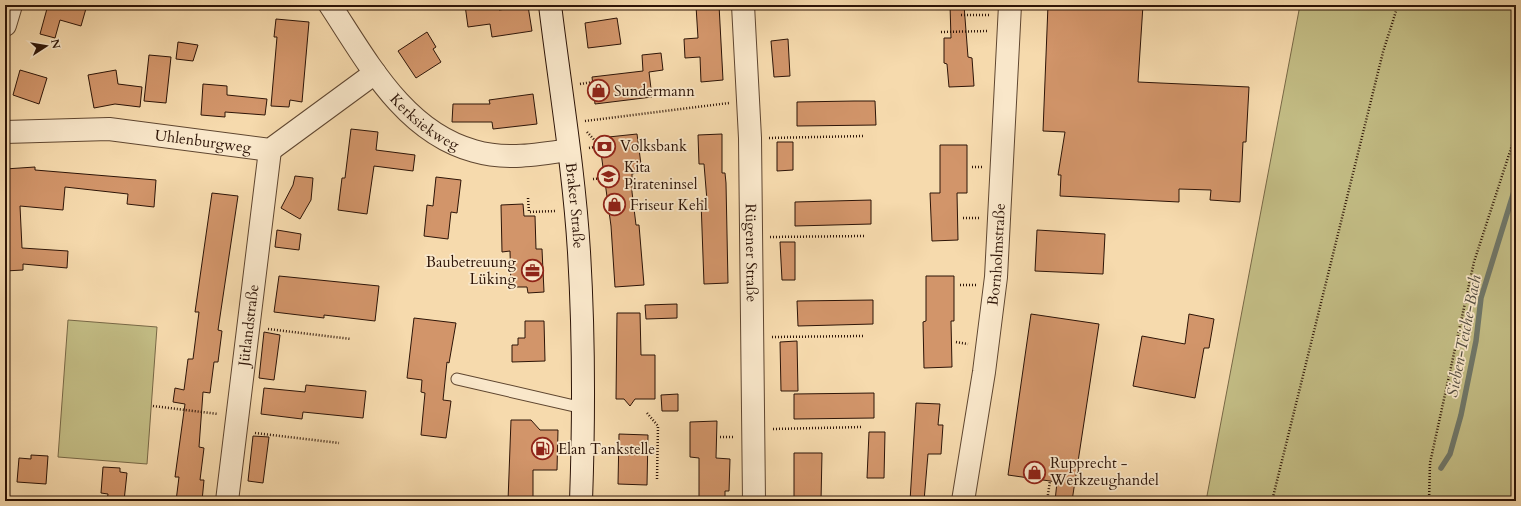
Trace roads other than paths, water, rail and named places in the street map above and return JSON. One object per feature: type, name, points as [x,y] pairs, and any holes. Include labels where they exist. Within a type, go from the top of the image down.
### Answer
[{"type":"street","points":[[5,25],[11,5]]},
{"type":"street","name":"Kerksiekweg","points":[[330,5],[375,73],[395,98],[416,119],[444,139],[474,151],[516,156],[578,149]]},
{"type":"street","name":"Braker Straße","points":[[550,5],[578,149],[575,210],[581,300],[583,408],[581,501]]},
{"type":"street","name":"Rügener Straße","points":[[744,5],[750,138],[754,501]]},
{"type":"street","name":"Bornholmstraße","points":[[963,501],[985,366],[996,277],[1009,17]]},
{"type":"street","name":"Uhlenburgweg","points":[[5,132],[62,129],[109,129],[270,150],[375,73]]},
{"type":"street","name":"Jütlandstraße","points":[[227,501],[270,150]]},
{"type":"lane","points":[[457,379],[583,408]]},
{"type":"waterway","name":"Sieben-Teiche-Bach","points":[[1441,468],[1450,454],[1461,415],[1476,341],[1481,298],[1516,185]]},
{"type":"place","name":"Sundermann","points":[[599,91]]},
{"type":"place","name":"Volksbank","points":[[605,146]]},
{"type":"place","name":"Kita Pirateninsel","points":[[609,176]]},
{"type":"place","name":"Friseur Kehl","points":[[614,205]]},
{"type":"place","name":"Baubetreuung Lüking","points":[[532,271]]},
{"type":"place","name":"Elan Tankstelle","points":[[542,449]]},
{"type":"place","name":"Rupprecht - Werkzeughandel","points":[[1035,472]]}]
